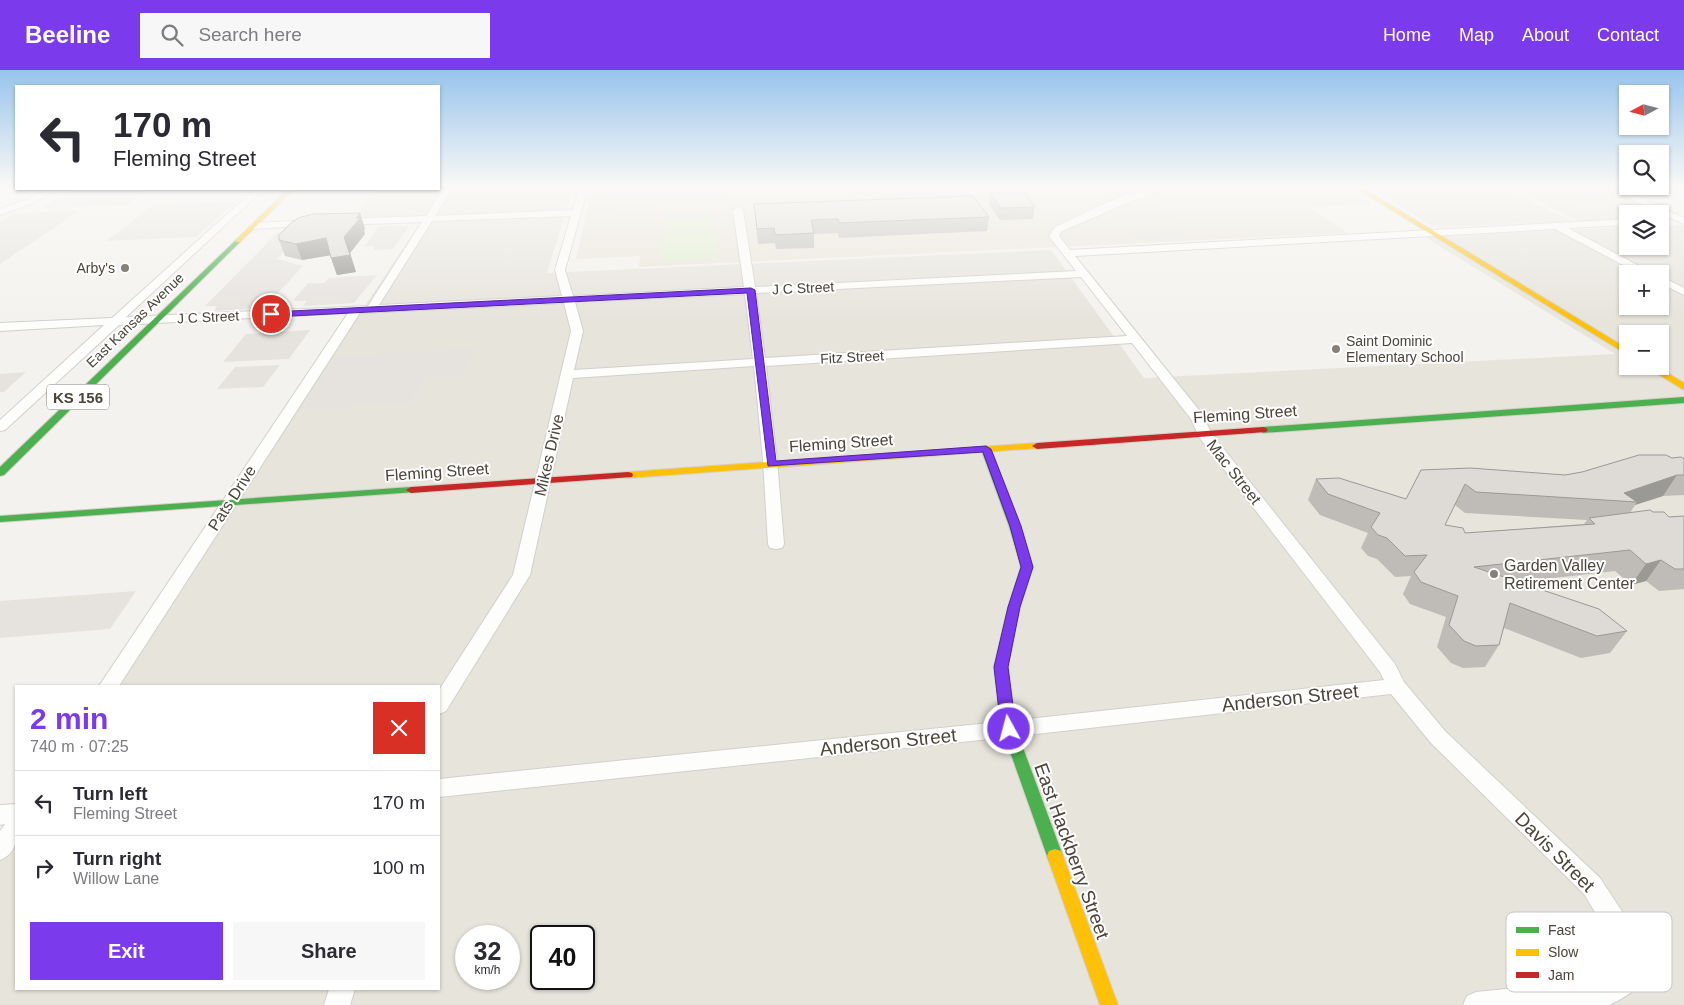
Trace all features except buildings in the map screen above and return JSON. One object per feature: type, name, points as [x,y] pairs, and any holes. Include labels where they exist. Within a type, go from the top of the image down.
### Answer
[{"type":"street","points":[[0,427],[215,231]]},
{"type":"street","name":"East Kansas Avenue","points":[[0,473],[249,231]]},
{"type":"street","name":"Pats Drive","points":[[110,685],[229,503],[421,231]]},
{"type":"street","name":"Mikes Drive","points":[[440,704],[521,575],[568,374],[576,331],[560,270],[571,231]]},
{"type":"street","points":[[741,231],[760,362],[771,464],[776,544]]},
{"type":"street","name":"Mac Street","points":[[1058,231],[1054,236],[1198,418],[1204,434],[1388,669],[1396,686]]},
{"type":"street","points":[[1068,253],[1411,235],[1459,231]]},
{"type":"street","points":[[1565,231],[1632,265]]},
{"type":"street","points":[[1430,232],[1619,348]]},
{"type":"street","name":"J C Street","points":[[0,327],[1085,274]]},
{"type":"street","points":[[1669,284],[1684,292]]},
{"type":"street","name":"Fitz Street","points":[[568,374],[1137,339]]},
{"type":"street","points":[[1664,375],[1684,387]]},
{"type":"street","name":"Fleming Street","points":[[0,519],[1684,400]]},
{"type":"street","name":"East Hackberry Street","points":[[986,449],[1015,526],[1027,567],[1014,607],[1001,667],[1009,729],[1109,1005]]},
{"type":"street","name":"Anderson Street","points":[[440,788],[1009,729],[1396,686]]},
{"type":"street","name":"Davis Street","points":[[1396,686],[1438,737],[1592,886],[1609,912]]},
{"type":"street","points":[[0,850],[12,823]]},
{"type":"street","points":[[337,1005],[342,990]]},
{"type":"street","name":"Davis Street","points":[[1476,1005],[1609,992]]},
{"type":"shaded area","points":[[0,231],[50,231],[0,264]]},
{"type":"shaded area","points":[[120,231],[203,231],[196,237],[106,241]]},
{"type":"shaded area","points":[[304,231],[277,259],[303,266],[264,308],[214,311],[217,306],[205,306],[277,233]]},
{"type":"shaded area","points":[[376,231],[406,231],[393,249],[374,250],[374,246],[364,247]]},
{"type":"shaded area","points":[[415,231],[560,231],[547,273],[1051,250],[1144,378],[1615,354],[1425,237],[1554,231],[1619,231],[1619,255],[1669,255],[1669,231],[1684,231],[1684,1005],[0,1005],[0,857],[15,834],[15,990],[440,990],[440,685],[114,685]]},
{"type":"shaded area","points":[[582,231],[1344,231],[1348,233],[639,267],[640,256],[576,259]]},
{"type":"shaded area","points":[[1183,231],[1191,238],[1136,240],[1129,233]]},
{"type":"shaded area","points":[[377,275],[354,303],[303,306],[307,301],[293,301],[308,283],[324,283],[329,278]]},
{"type":"shaded area","points":[[310,330],[289,359],[223,362],[246,334]]},
{"type":"shaded area","points":[[474,349],[461,376],[424,378],[409,403],[303,409],[337,356]]},
{"type":"shaded area","points":[[280,365],[263,387],[217,389],[235,367]]},
{"type":"shaded area","points":[[26,372],[4,392],[0,392],[0,374]]},
{"type":"shaded area","points":[[136,591],[110,629],[0,638],[0,601]]},
{"type":"green space","points":[[716,231],[717,258],[661,261],[663,234]]},
{"type":"traffic: fast","points":[[0,473],[238,241]]},
{"type":"traffic: fast","points":[[1263,430],[1684,400]]},
{"type":"traffic: fast","points":[[986,449],[1015,526],[1027,567],[1014,607],[1001,667],[1009,729],[1055,856]]},
{"type":"traffic: fast","points":[[0,519],[411,490]]},
{"type":"traffic: slow","points":[[238,241],[249,231]]},
{"type":"traffic: slow","points":[[1428,231],[1619,347]]},
{"type":"traffic: slow","points":[[1664,375],[1684,387]]},
{"type":"traffic: slow","points":[[628,475],[1037,446]]},
{"type":"traffic: slow","points":[[1055,856],[1109,1005]]},
{"type":"traffic: jam","points":[[1037,446],[1263,430]]},
{"type":"traffic: jam","points":[[411,490],[628,475]]},
{"type":"place","name":"Arby's","points":[[125,268]]},
{"type":"place","name":"Saint Dominic Elementary School","points":[[1336,349]]},
{"type":"place","name":"Garden Valley Retirement Center","points":[[1494,574]]},
{"type":"route","points":[[271,314],[751,290],[771,464],[986,449],[1015,526],[1027,567],[1014,607],[1001,667],[1009,729]]}]
